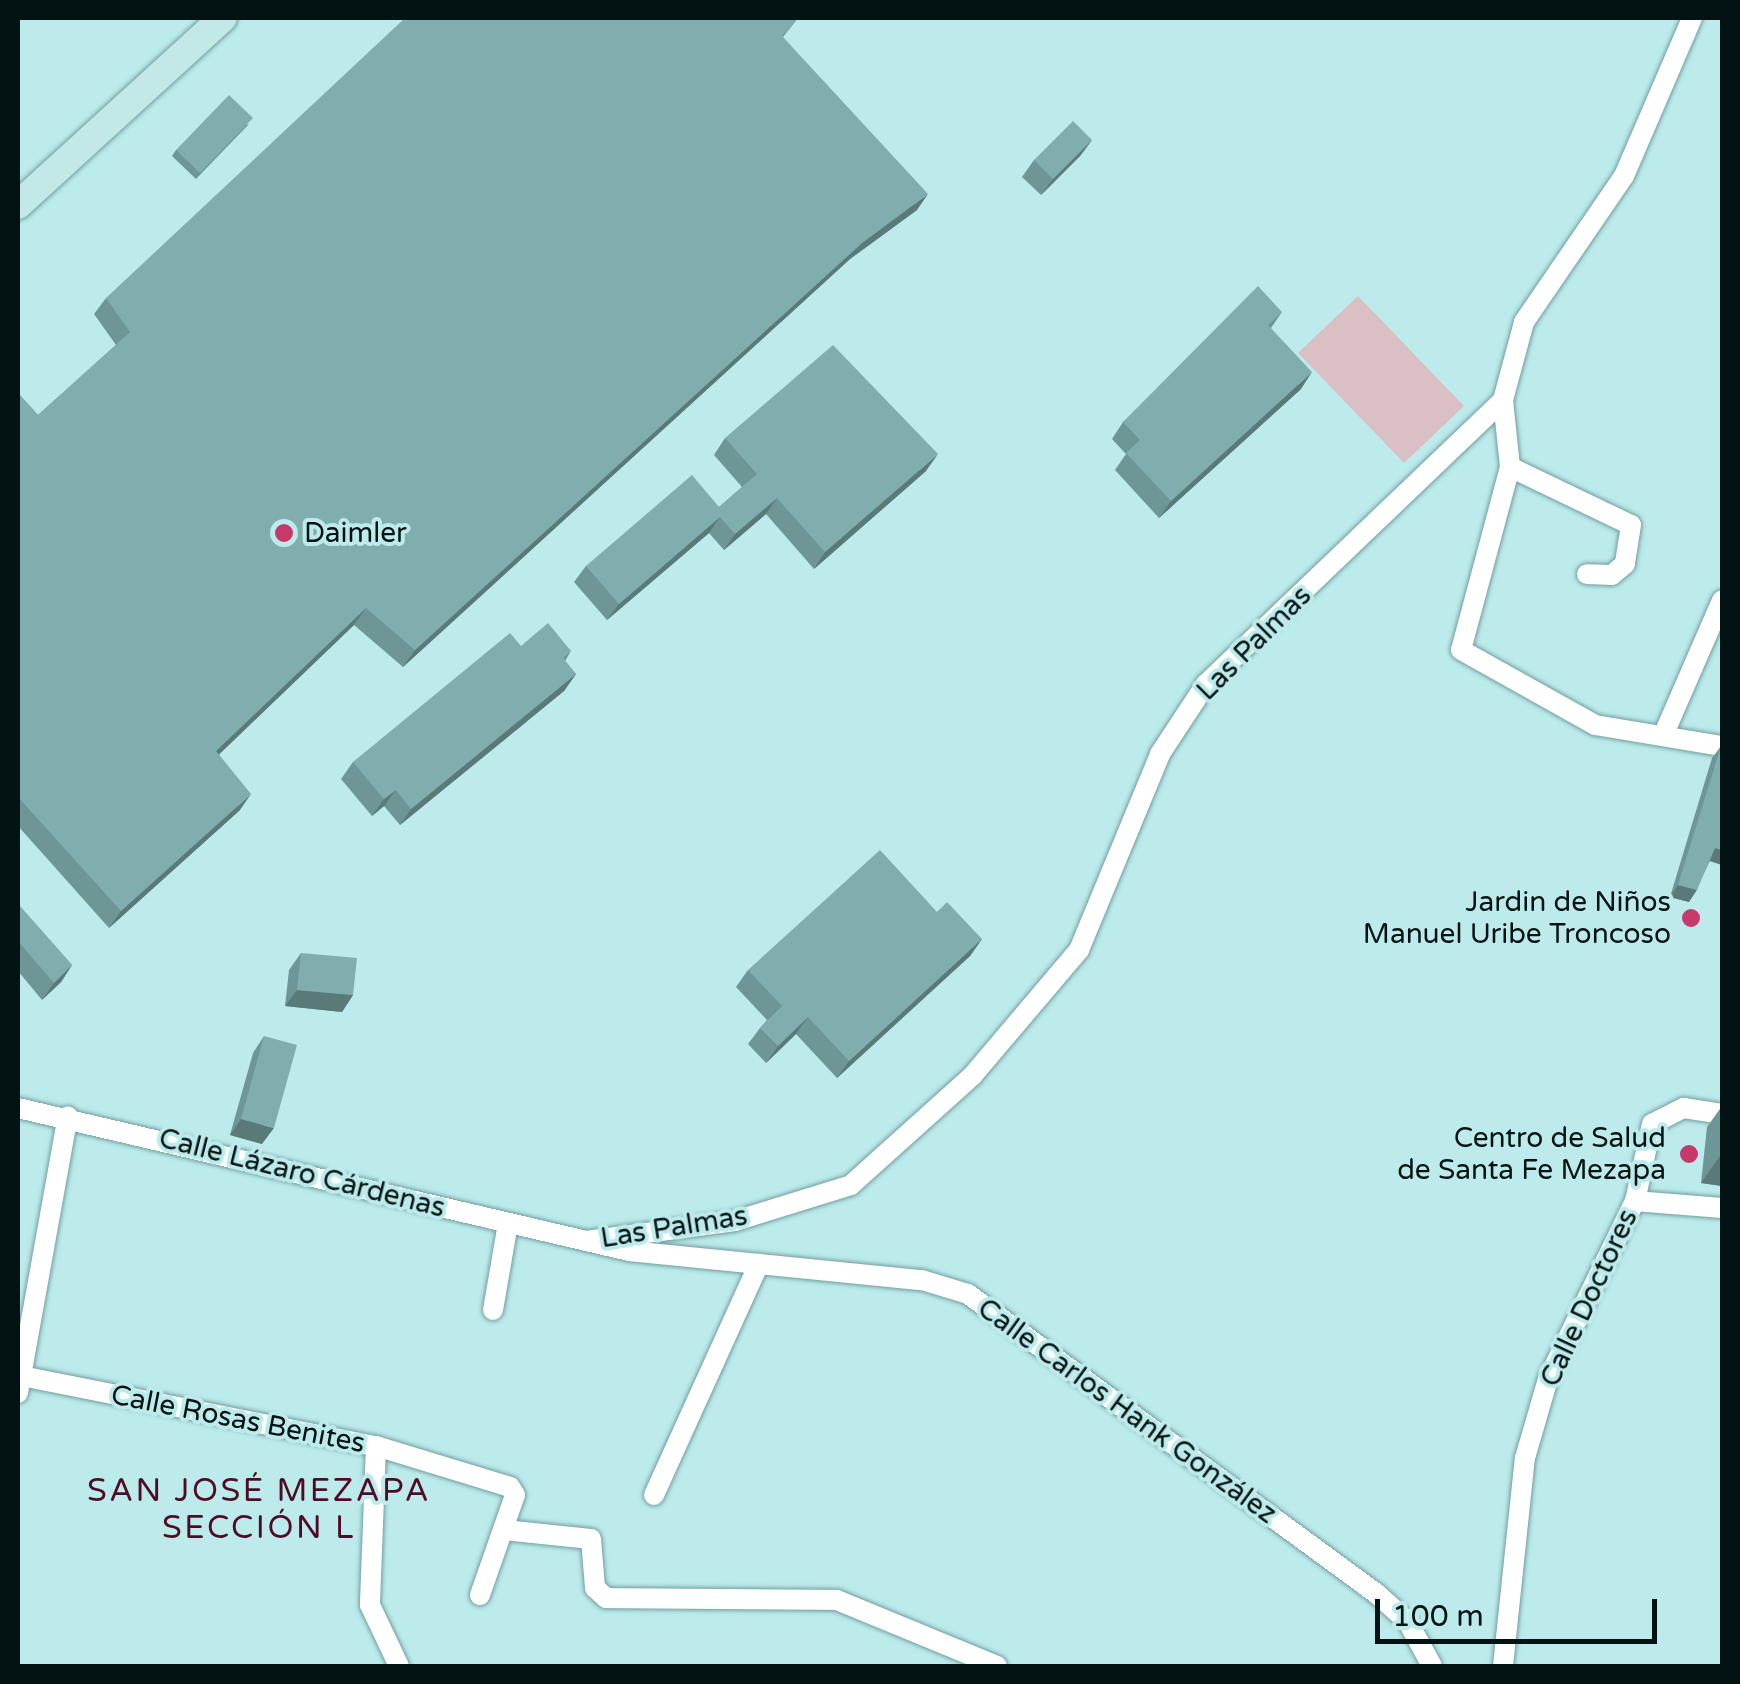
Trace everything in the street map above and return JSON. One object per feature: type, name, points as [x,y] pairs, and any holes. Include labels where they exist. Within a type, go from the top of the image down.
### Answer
[{"type":"main road","points":[[18,205],[224,18]]},
{"type":"street","points":[[1692,18],[1624,176],[1524,322],[1503,400],[1510,467],[1461,650],[1594,725],[1722,746]]},
{"type":"street","name":"Las Palmas","points":[[586,1241],[735,1221],[864,1178],[1062,976],[1160,754],[1206,684],[1503,400]]},
{"type":"street","points":[[1510,467],[1631,525],[1624,564],[1612,576],[1586,574]]},
{"type":"street","points":[[1663,736],[1722,600]]},
{"type":"street","name":"Calle Lázaro Cárdenas","points":[[18,1108],[68,1116],[586,1241]]},
{"type":"street","name":"Calle Doctores","points":[[1503,1666],[1525,1458],[1548,1379],[1635,1201],[1652,1124],[1684,1108],[1722,1114]]},
{"type":"street","points":[[19,1384],[68,1116]]},
{"type":"street","points":[[1635,1201],[1722,1208]]},
{"type":"street","points":[[493,1310],[508,1223]]},
{"type":"street","name":"Calle Carlos Hank González","points":[[586,1241],[922,1280],[968,1294],[1377,1594],[1408,1622],[1432,1666]]},
{"type":"street","points":[[654,1495],[759,1264]]},
{"type":"street","name":"Calle Rosas Benites","points":[[19,1384],[376,1446],[510,1487],[504,1530]]},
{"type":"street","points":[[376,1446],[370,1605],[398,1666]]},
{"type":"street","points":[[480,1595],[504,1530],[591,1539],[595,1588],[606,1598],[837,1600],[997,1666]]},
{"type":"shaded area","points":[[1358,296],[1464,406],[1404,463],[1298,353]]},
{"type":"building","name":"Daimler","points":[[405,18],[798,18],[782,36],[928,194],[862,243],[415,650],[366,608],[216,751],[251,794],[121,911],[18,797],[18,393],[38,415],[130,332],[106,298]]},
{"type":"building","points":[[229,95],[253,118],[200,173],[176,150]]},
{"type":"building","points":[[1073,121],[1092,140],[1053,179],[1034,160]]},
{"type":"building","points":[[1258,286],[1282,312],[1268,325],[1312,372],[1171,501],[1126,453],[1140,440],[1123,422]]},
{"type":"building","points":[[833,345],[938,454],[825,552],[777,498],[735,534],[720,517],[619,604],[586,566],[692,475],[719,507],[757,474],[725,438]]},
{"type":"building","points":[[548,623],[571,651],[563,658],[576,674],[411,809],[396,790],[384,799],[353,762],[510,633],[521,646]]},
{"type":"building","points":[[1721,746],[1722,850],[1715,848],[1697,890],[1678,885]]},
{"type":"building","points":[[880,850],[937,912],[947,902],[982,939],[849,1061],[808,1017],[778,1046],[760,1028],[782,1006],[748,970]]},
{"type":"building","points":[[18,904],[72,965],[54,983],[18,941]]},
{"type":"building","points":[[301,953],[357,958],[353,995],[297,990]]},
{"type":"building","points":[[264,1036],[297,1045],[274,1128],[241,1119]]},
{"type":"place","name":"Daimler","points":[[284,533]]},
{"type":"place","name":"Jardin de Niños Manuel Uribe Troncoso","points":[[1691,918]]},
{"type":"place","name":"Centro de Salud de Santa Fe Mezapa","points":[[1689,1154]]},
{"type":"district","name":"SAN JOSÉ MEZAPA SECCIÓN L","points":[[259,1510]]}]
